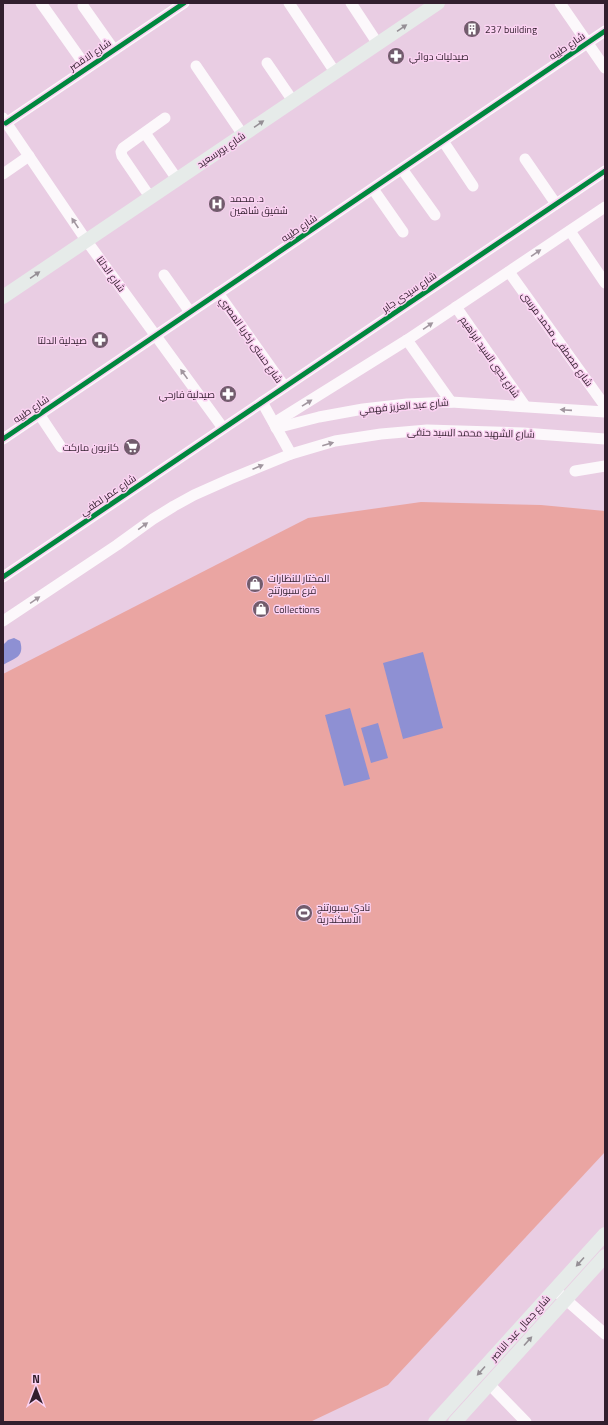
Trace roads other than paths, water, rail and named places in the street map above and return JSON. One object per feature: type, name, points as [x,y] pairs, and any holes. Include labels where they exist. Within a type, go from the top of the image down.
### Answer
[{"type":"main road","name":"شارع بورسعيد","points":[[3,297],[438,3]]},
{"type":"main road","name":"شارع جمال عبد الناصر","points":[[435,1422],[605,1234]]},
{"type":"main road","name":"شارع جمال عبد الناصر","points":[[455,1422],[605,1256]]},
{"type":"street","points":[[41,3],[87,68]]},
{"type":"street","name":"شارع الاقصر","points":[[5,120],[87,68],[184,3]]},
{"type":"street","points":[[289,3],[335,72]]},
{"type":"street","points":[[351,3],[378,44]]},
{"type":"street","points":[[560,3],[605,68]]},
{"type":"street","points":[[83,6],[114,50]]},
{"type":"street","name":"شارع طيبه","points":[[3,439],[605,32]]},
{"type":"street","points":[[267,63],[293,101]]},
{"type":"street","points":[[196,66],[242,135]]},
{"type":"street","points":[[150,197],[121,154],[123,148],[165,118]]},
{"type":"street","name":"شارع الدلتا","points":[[5,120],[86,240],[223,428]]},
{"type":"street","points":[[145,133],[177,179]]},
{"type":"street","points":[[443,141],[474,186]]},
{"type":"street","points":[[3,174],[29,156]]},
{"type":"street","points":[[524,159],[556,204]]},
{"type":"street","points":[[402,169],[435,215]]},
{"type":"street","name":"شارع سيدى جابر","points":[[223,428],[605,171]]},
{"type":"street","points":[[373,189],[403,232]]},
{"type":"street","points":[[275,426],[407,340],[605,207]]},
{"type":"street","points":[[570,231],[605,283]]},
{"type":"street","name":"شارع مصطفى محمد مرسى","points":[[509,272],[605,406]]},
{"type":"street","points":[[164,275],[190,312]]},
{"type":"street","name":"شارع حسنى زكريا المصري","points":[[218,294],[284,386]]},
{"type":"street","name":"شارع يحيي السيد ابراهيم","points":[[456,307],[525,406]]},
{"type":"street","points":[[407,340],[451,402]]},
{"type":"street","points":[[3,621],[174,506],[194,495],[290,454],[262,402]]},
{"type":"street","name":"شارع عبد العزيز فهمي","points":[[275,426],[363,409],[407,404],[451,402],[605,412]]},
{"type":"street","points":[[39,414],[61,447]]},
{"type":"street","name":"شارع عمر لطفي","points":[[3,577],[223,428]]},
{"type":"street","name":"شارع الشهيد محمد السيد حنفى","points":[[290,454],[350,439],[381,434],[427,430],[523,433],[605,439]]},
{"type":"street","points":[[575,471],[605,466]]},
{"type":"street","points":[[555,1290],[605,1334]]},
{"type":"street","points":[[488,1384],[526,1422]]},
{"type":"water","points":[[14,638],[20,641],[20,654],[15,659],[3,665],[3,645],[8,640]]},
{"type":"water","points":[[423,652],[443,728],[403,739],[383,663]]},
{"type":"water","points":[[350,708],[370,779],[344,786],[325,715]]},
{"type":"water","points":[[378,723],[388,758],[371,763],[361,728]]},
{"type":"place","name":"237 building","points":[[472,29]]},
{"type":"place","name":"صيدليات دوائي","points":[[396,56]]},
{"type":"place","name":"د. محمد شفيق شاهين","points":[[217,204]]},
{"type":"place","name":"صيدلية الدلتا","points":[[100,340]]},
{"type":"place","name":"صيدلية فارحي","points":[[228,394]]},
{"type":"place","name":"كازيون ماركت","points":[[132,447]]},
{"type":"place","name":"المختار للنظارات فرع سبورتنج","points":[[255,584]]},
{"type":"place","name":"Collections","points":[[261,609]]},
{"type":"place","name":"نادي سبورتنج الاسكندرية","points":[[304,913]]}]
